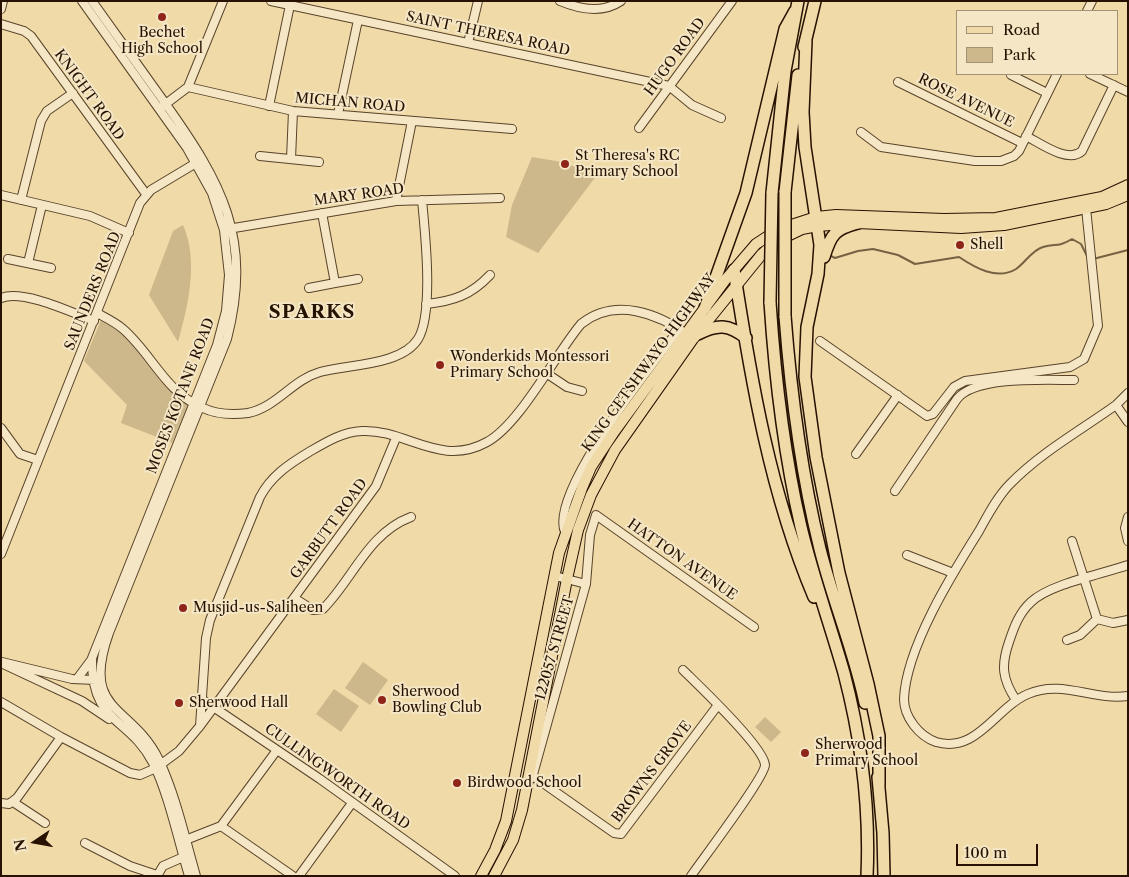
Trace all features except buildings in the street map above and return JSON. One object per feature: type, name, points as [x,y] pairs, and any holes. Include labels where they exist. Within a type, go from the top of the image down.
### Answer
[{"type":"highway","points":[[815,1],[791,121],[785,192],[783,274],[790,378],[804,478],[821,551],[863,696],[879,785]]},
{"type":"highway","points":[[796,6],[778,124],[772,193],[770,302],[778,392],[793,489],[817,586],[844,675],[860,754],[866,804],[867,876]]},
{"type":"highway","points":[[705,308],[746,193],[785,29],[796,6]]},
{"type":"highway","points":[[806,41],[803,112],[805,146],[820,245],[818,274]]},
{"type":"highway","points":[[864,221],[842,227],[832,236],[818,274],[806,327],[805,377],[816,457],[839,574],[868,684],[879,736],[879,785],[884,876]]},
{"type":"highway","points":[[734,270],[779,500],[808,582],[835,644]]},
{"type":"highway","points":[[689,334],[721,326],[736,330],[746,338]]},
{"type":"main road","name":"KING CETSHWAYO HIGHWAY","points":[[494,876],[513,840],[526,786],[578,530],[600,477],[615,450],[705,308],[756,244],[779,229],[817,222],[996,218],[1102,196],[1128,185]]},
{"type":"main road","name":"KING CETSHWAYO HIGHWAY","points":[[864,221],[976,227],[1004,225],[1086,208],[1128,195]]},
{"type":"main road","name":"KING CETSHWAYO HIGHWAY","points":[[481,876],[495,850],[506,821],[565,532],[582,488],[603,446],[689,334],[762,254],[777,241],[817,222]]},
{"type":"street","points":[[1,9],[3,1]]},
{"type":"street","name":"MOSES KOTANE ROAD","points":[[82,1],[162,106]]},
{"type":"street","name":"MOSES KOTANE ROAD","points":[[92,1],[201,161],[222,198],[236,276],[234,307],[227,339],[197,405],[141,546],[100,657],[97,679]]},
{"type":"street","points":[[162,106],[188,87],[223,1]]},
{"type":"street","name":"SAINT THERESA ROAD","points":[[271,1],[669,86]]},
{"type":"street","points":[[468,43],[478,1]]},
{"type":"street","points":[[560,1],[581,8],[601,9],[621,1]]},
{"type":"street","name":"HUGO ROAD","points":[[639,128],[732,1]]},
{"type":"street","points":[[269,106],[290,6]]},
{"type":"street","points":[[338,114],[358,20]]},
{"type":"street","name":"KNIGHT ROAD","points":[[1,24],[24,30],[31,36],[146,194]]},
{"type":"street","points":[[1011,75],[1047,93]]},
{"type":"street","points":[[861,132],[881,147],[981,161],[1001,161],[1017,154],[1056,75]]},
{"type":"street","points":[[1092,75],[1128,92]]},
{"type":"street","name":"ROSE AVENUE","points":[[898,82],[1024,140],[1068,156],[1082,151],[1114,85]]},
{"type":"street","points":[[669,86],[692,105],[721,118]]},
{"type":"street","name":"MICHAN ROAD","points":[[188,87],[293,111],[512,129]]},
{"type":"street","points":[[21,200],[41,122],[47,111],[73,93]]},
{"type":"street","points":[[290,159],[293,111]]},
{"type":"street","points":[[396,201],[412,121]]},
{"type":"street","points":[[260,156],[319,162]]},
{"type":"street","points":[[146,194],[201,161]]},
{"type":"street","name":"SAUNDERS ROAD","points":[[1,554],[129,232],[146,194]]},
{"type":"street","points":[[1,195],[90,216],[129,232]]},
{"type":"street","name":"MARY ROAD","points":[[228,229],[396,201],[500,198]]},
{"type":"street","points":[[1,298],[10,296],[34,300],[96,317],[123,328],[169,384],[197,405],[225,414],[255,411],[271,404],[304,379],[318,373],[400,354],[414,344],[420,334],[426,304],[422,200]]},
{"type":"street","points":[[28,263],[42,205]]},
{"type":"street","points":[[820,341],[929,416],[933,414],[954,387],[965,381],[1070,367],[1078,364],[1084,360],[1098,326],[1094,270],[1086,208]]},
{"type":"street","points":[[322,213],[335,283]]},
{"type":"street","points":[[8,259],[51,268]]},
{"type":"street","points":[[426,304],[462,298],[476,289],[490,275]]},
{"type":"street","points":[[309,288],[358,279]]},
{"type":"street","points":[[200,726],[206,638],[210,620],[254,509],[266,487],[283,469],[336,437],[368,431],[440,451],[460,451],[479,446],[502,431],[582,324],[591,317],[603,312],[640,311],[664,319],[689,334]]},
{"type":"street","points":[[546,373],[567,387],[582,391]]},
{"type":"street","points":[[895,491],[965,390],[1002,383],[1074,380]]},
{"type":"street","points":[[1128,393],[1116,405],[1028,467],[1008,485],[953,573],[928,619],[914,656],[904,698],[910,718],[925,737],[936,742],[958,743],[978,736],[1004,709],[1016,700],[1036,690],[1061,688],[1105,698],[1128,696]]},
{"type":"street","points":[[856,454],[898,395]]},
{"type":"street","points":[[1116,405],[1128,422]]},
{"type":"street","points":[[1,428],[20,454],[38,460]]},
{"type":"street","name":"GARBUTT ROAD","points":[[158,766],[186,744],[216,707],[376,486],[396,438]]},
{"type":"street","name":"122057 STREET","points":[[526,786],[533,776],[586,584],[590,535],[596,514]]},
{"type":"street","name":"HATTON AVENUE","points":[[596,514],[754,627]]},
{"type":"street","points":[[1128,517],[1124,528],[1128,541]]},
{"type":"street","points":[[294,598],[313,610],[323,609],[366,552],[397,524],[411,518]]},
{"type":"street","points":[[1072,541],[1097,620]]},
{"type":"street","name":"MOSES KOTANE ROAD","points":[[97,679],[92,658],[141,546]]},
{"type":"street","points":[[908,555],[953,573]]},
{"type":"street","points":[[1016,700],[1002,664],[1018,620],[1026,607],[1039,596],[1056,588],[1128,565]]},
{"type":"street","points":[[555,576],[586,584]]},
{"type":"street","points":[[1097,620],[1113,623],[1128,620]]},
{"type":"street","points":[[1067,640],[1080,635],[1097,620]]},
{"type":"street","points":[[77,679],[92,658]]},
{"type":"street","points":[[1,662],[77,679],[97,679]]},
{"type":"street","points":[[1,662],[82,701],[118,724]]},
{"type":"street","points":[[683,670],[718,705],[760,752],[765,767],[733,817],[691,876]]},
{"type":"street","points":[[97,679],[116,711],[148,743],[158,766],[187,856],[196,876]]},
{"type":"street","points":[[97,679],[97,697],[104,710],[138,741],[158,766]]},
{"type":"street","points":[[82,701],[91,701],[104,691]]},
{"type":"street","name":"CULLINGWORTH ROAD","points":[[203,700],[216,707],[455,876]]},
{"type":"street","points":[[1,702],[61,737],[133,774],[140,775],[158,766]]},
{"type":"street","name":"BROWNS GROVE","points":[[533,776],[614,833],[621,834],[718,705]]},
{"type":"street","points":[[13,802],[61,737]]},
{"type":"street","points":[[182,841],[221,826],[277,750]]},
{"type":"street","points":[[1,803],[13,802],[44,823]]},
{"type":"street","points":[[299,876],[352,803]]},
{"type":"street","points":[[221,826],[293,876]]},
{"type":"street","points":[[85,843],[140,870],[157,875],[163,866],[187,856]]},
{"type":"street","points":[[187,856],[189,876]]},
{"type":"green space","points":[[532,157],[562,162],[597,175],[538,253],[506,237],[512,205]]},
{"type":"green space","points":[[183,225],[188,239],[191,268],[188,299],[178,342],[149,295],[173,231]]},
{"type":"green space","points":[[101,320],[126,338],[165,385],[189,404],[172,443],[121,423],[127,405],[84,361]]},
{"type":"green space","points":[[363,662],[388,680],[370,705],[345,688]]},
{"type":"green space","points":[[334,689],[359,706],[341,732],[316,714]]},
{"type":"green space","points":[[765,717],[781,732],[771,742],[755,727]]},
{"type":"waterway","points":[[829,255],[835,258],[858,251],[873,249],[898,255],[915,264],[959,257],[986,271],[1001,274],[1016,269],[1039,249],[1072,239],[1081,244],[1087,256]]},
{"type":"waterway","points":[[1093,259],[1128,250]]},
{"type":"place","name":"Bechet High School","points":[[162,17]]},
{"type":"place","name":"St Theresa's RC Primary School","points":[[565,164]]},
{"type":"place","name":"Shell","points":[[960,245]]},
{"type":"place","name":"Wonderkids Montessori Primary School","points":[[440,365]]},
{"type":"place","name":"Musjid-us-Saliheen","points":[[183,608]]},
{"type":"place","name":"Sherwood Bowling Club","points":[[382,700]]},
{"type":"place","name":"Sherwood Hall","points":[[179,703]]},
{"type":"place","name":"Sherwood Primary School","points":[[805,753]]},
{"type":"place","name":"Birdwood School","points":[[457,783]]},
{"type":"district","name":"SPARKS","points":[[312,313]]}]
